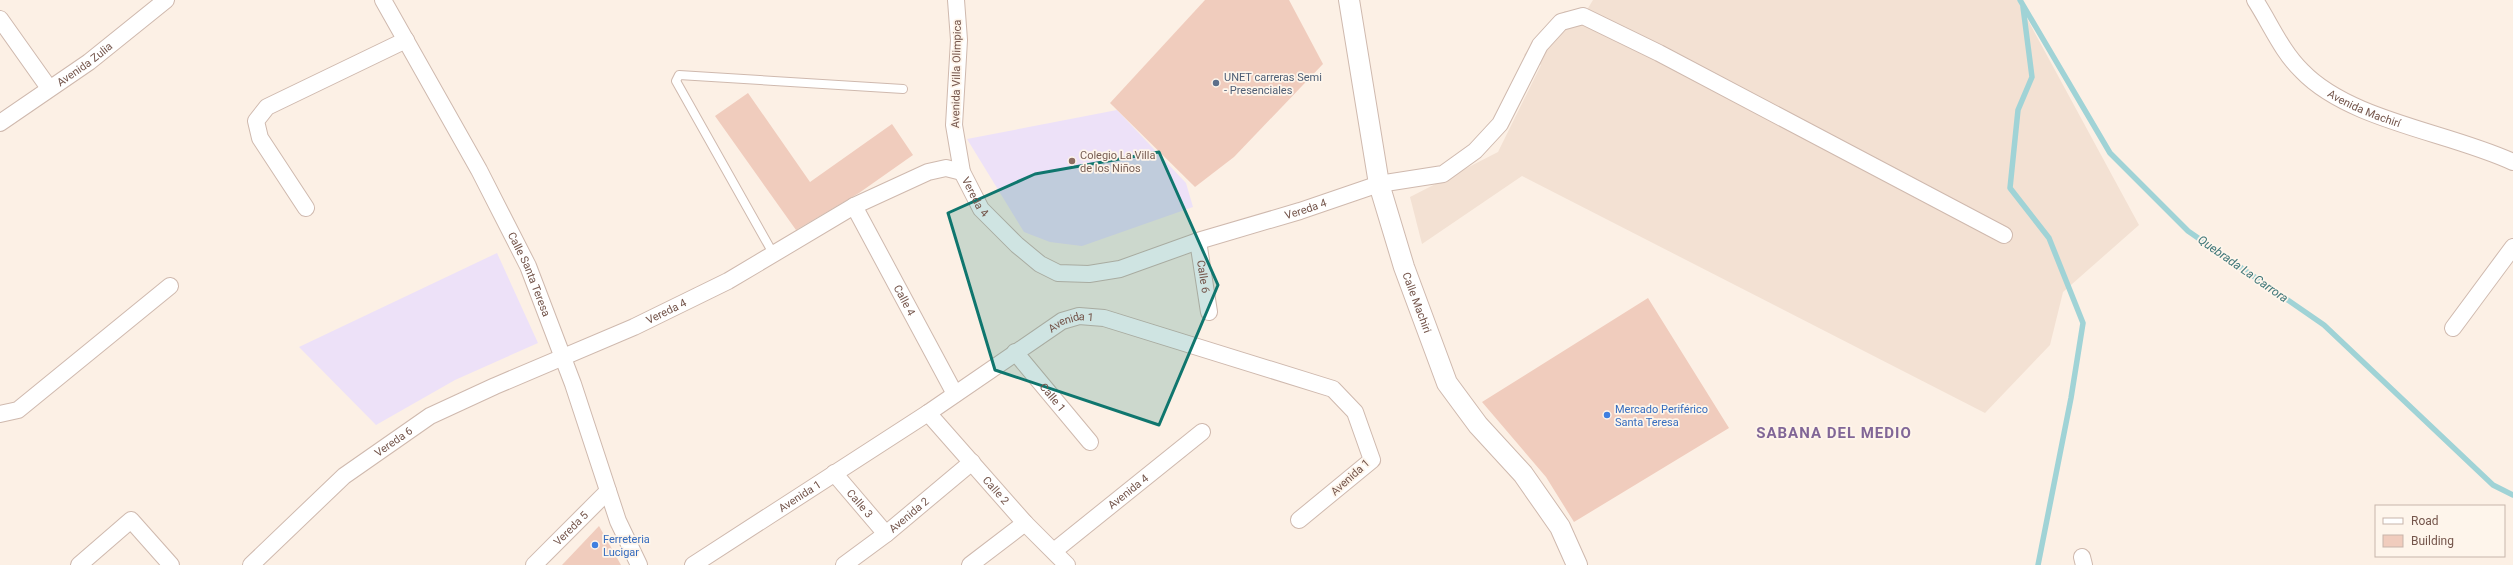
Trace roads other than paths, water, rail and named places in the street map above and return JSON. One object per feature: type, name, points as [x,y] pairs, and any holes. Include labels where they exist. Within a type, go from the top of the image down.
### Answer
[{"type":"street","name":"Avenida Zulia","points":[[0,123],[89,62],[166,0]]},
{"type":"street","name":"Calle Santa Teresa","points":[[383,0],[479,170],[528,266],[576,392],[618,521],[639,565]]},
{"type":"street","name":"Avenida Villa Olimpica","points":[[956,0],[959,40],[954,124],[962,172]]},
{"type":"street","name":"Calle Machiri","points":[[1349,0],[1379,184],[1404,267],[1447,383],[1478,425],[1523,474],[1556,521],[1577,565]]},
{"type":"street","name":"Avenida Machirí","points":[[2255,0],[2288,54],[2302,72],[2334,97],[2380,116],[2459,140],[2513,162]]},
{"type":"street","name":"Vereda 4","points":[[562,358],[634,327],[728,281],[854,206],[928,172],[946,168],[962,172],[981,209],[1017,245],[1040,264],[1058,273],[1089,274],[1120,269],[1198,241],[1300,211],[1379,184],[1443,174],[1475,151],[1500,124],[1540,45],[1562,22],[1583,16],[1659,53],[2004,235]]},
{"type":"street","points":[[0,18],[49,88]]},
{"type":"street","points":[[306,208],[260,138],[256,121],[267,107],[406,40]]},
{"type":"street","name":"Calle 4","points":[[854,206],[955,394]]},
{"type":"street","name":"Calle 6","points":[[1198,241],[1209,312]]},
{"type":"street","points":[[2453,328],[2513,246]]},
{"type":"street","points":[[0,414],[18,410],[170,286]]},
{"type":"street","name":"Avenida 1","points":[[693,565],[928,413],[1062,321],[1080,316],[1104,318],[1333,388],[1355,412],[1372,460],[1299,520]]},
{"type":"street","name":"Calle 1","points":[[1016,352],[1090,442]]},
{"type":"street","name":"Vereda 6","points":[[251,565],[344,476],[430,416],[562,358]]},
{"type":"street","name":"Calle 2","points":[[928,413],[1025,523],[1067,565]]},
{"type":"street","name":"Avenida 4","points":[[1054,551],[1202,432]]},
{"type":"street","name":"Avenida 2","points":[[844,565],[886,534],[972,462]]},
{"type":"street","name":"Calle 3","points":[[834,473],[886,534]]},
{"type":"street","name":"Vereda 5","points":[[534,565],[608,491]]},
{"type":"street","points":[[79,565],[131,520],[171,565]]},
{"type":"street","points":[[970,565],[1025,523]]},
{"type":"lane","points":[[774,255],[676,81],[679,75],[902,90]]},
{"type":"waterway","name":"Quebrada La Carrora","points":[[2020,0],[2110,153],[2188,231],[2324,325],[2493,485],[2513,495]]},
{"type":"waterway","points":[[2023,7],[2032,77],[2018,110],[2010,188],[2049,238],[2083,323],[2071,398],[2038,565]]},
{"type":"place","name":"UNET carreras Semi - Presenciales","points":[[1216,83]]},
{"type":"place","name":"Colegio La Villa de los Niños","points":[[1072,161]]},
{"type":"place","name":"Mercado Periférico Santa Teresa","points":[[1607,415]]},
{"type":"place","name":"Ferreteria Lucigar","points":[[595,545]]},
{"type":"district","name":"SABANA DEL MEDIO","points":[[1834,433]]}]
